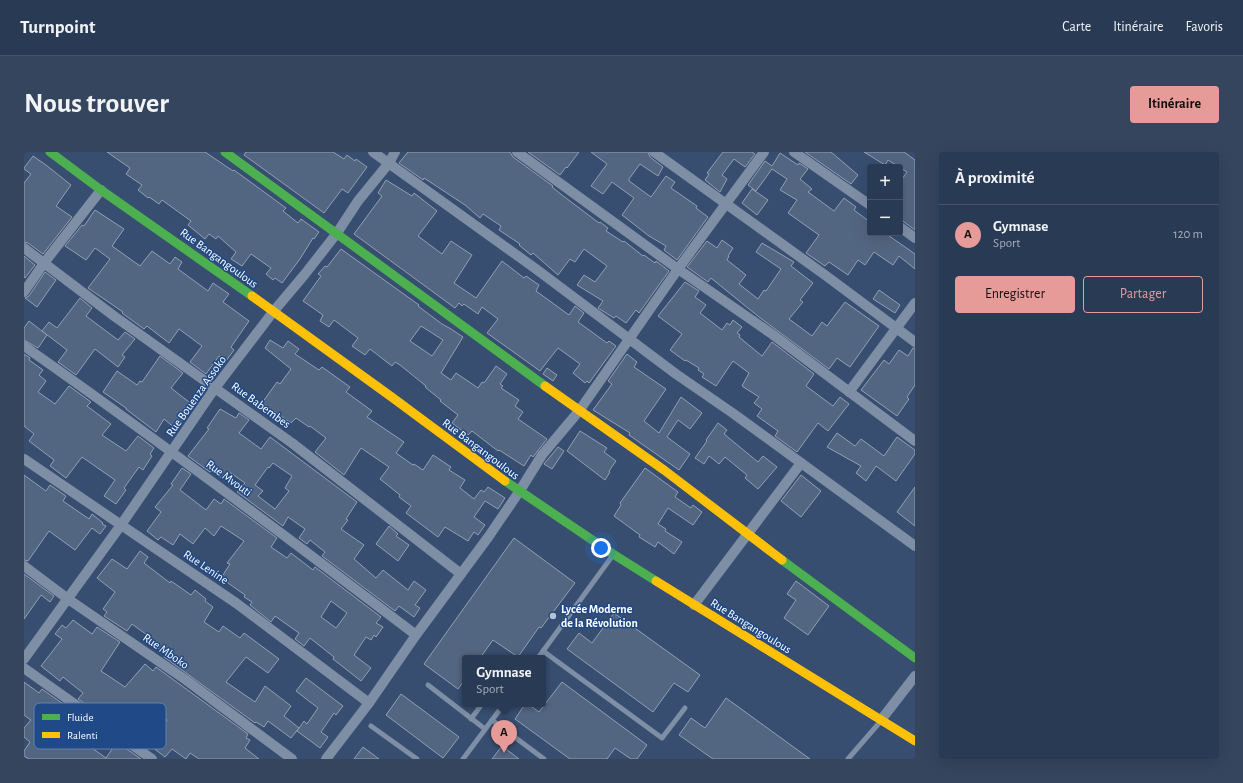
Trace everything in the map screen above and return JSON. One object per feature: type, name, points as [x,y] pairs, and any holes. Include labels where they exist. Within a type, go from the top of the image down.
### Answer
[{"type":"street","name":"Rue Bangangoulous","points":[[50,152],[101,190],[211,266],[519,492],[694,605],[915,740]]},
{"type":"street","points":[[225,152],[579,411],[664,470],[747,534],[915,658]]},
{"type":"street","points":[[372,152],[536,269],[629,340],[734,414],[915,546]]},
{"type":"street","name":"Rue Bouenza Assoko","points":[[24,659],[121,525],[215,388],[273,312],[337,233],[358,201],[395,152]]},
{"type":"street","points":[[516,152],[678,269],[772,334],[915,441]]},
{"type":"street","points":[[654,152],[915,342]]},
{"type":"street","points":[[326,759],[369,703],[416,635],[461,574],[519,492],[542,455],[579,411],[678,269],[764,152]]},
{"type":"street","points":[[794,152],[867,203]]},
{"type":"street","points":[[24,292],[44,263],[101,190]]},
{"type":"street","points":[[903,229],[915,238]]},
{"type":"street","name":"Rue Babembes","points":[[24,248],[114,316],[292,443],[461,574]]},
{"type":"street","points":[[849,392],[915,303]]},
{"type":"street","name":"Rue Mvouti","points":[[24,346],[172,452],[416,635]]},
{"type":"street","name":"Rue Lenine","points":[[24,459],[236,603],[369,703]]},
{"type":"street","points":[[694,605],[801,463]]},
{"type":"street","name":"Rue Mboko","points":[[24,566],[68,599],[186,680],[292,759]]},
{"type":"street","points":[[24,668],[73,703]]},
{"type":"street","points":[[881,720],[915,676]]},
{"type":"street","points":[[138,749],[152,759]]},
{"type":"lane","points":[[540,655],[613,554]]},
{"type":"lane","points":[[543,651],[662,738],[685,708]]},
{"type":"lane","points":[[428,685],[485,729]]},
{"type":"lane","points":[[471,719],[480,707]]},
{"type":"lane","points":[[463,759],[502,707]]},
{"type":"lane","points":[[492,720],[544,759]]},
{"type":"lane","points":[[848,759],[881,720]]},
{"type":"lane","points":[[371,726],[417,759]]},
{"type":"building","points":[[107,152],[205,152],[233,171],[234,170],[286,208],[283,211],[298,223],[301,219],[319,232],[314,239],[313,238],[300,259],[282,283],[275,278],[273,280],[266,274],[271,268],[251,254],[242,266],[231,259],[236,252],[218,236],[216,239],[209,234],[205,239],[188,225],[191,221],[162,200],[159,204],[149,197],[148,198],[138,190],[142,185],[126,174],[130,168]]},
{"type":"building","points":[[246,152],[333,152],[344,159],[347,155],[355,161],[356,159],[367,167],[348,193],[342,189],[324,213],[244,155]]},
{"type":"building","points":[[408,152],[510,152],[513,157],[553,186],[552,187],[562,195],[608,228],[606,231],[623,242],[624,241],[643,256],[644,255],[655,263],[656,261],[669,271],[639,313],[636,310],[626,323],[616,316],[614,318],[598,308],[603,301],[577,285],[584,275],[595,282],[607,266],[584,249],[575,262],[570,259],[558,275],[533,253],[531,255],[519,245],[520,244],[499,230],[501,226],[483,214],[480,218],[465,205],[424,178],[423,180],[399,163]]},
{"type":"building","points":[[528,152],[579,152],[560,175]]},
{"type":"building","points":[[591,152],[648,152],[650,157],[663,167],[658,176],[640,164],[629,181],[651,197],[666,176],[675,182],[671,188],[697,206],[696,208],[708,217],[677,260],[664,250],[666,246],[649,236],[622,215],[634,198],[612,182],[603,194],[591,186],[607,164]]},
{"type":"building","points":[[723,152],[752,152],[755,154],[745,167],[734,159],[722,175],[727,179],[720,192],[705,180],[709,174],[707,173]]},
{"type":"building","points":[[805,152],[831,152],[858,175],[851,184]]},
{"type":"building","points":[[864,152],[904,152],[915,160],[915,230],[903,221],[903,178],[907,172],[903,169],[903,164],[894,164],[888,160],[886,164]]},
{"type":"building","points":[[780,153],[798,165],[799,163],[808,169],[800,179],[812,189],[808,192],[834,211],[844,198],[856,207],[854,210],[867,220],[867,236],[889,236],[915,254],[915,269],[899,256],[893,265],[874,252],[865,265],[858,260],[848,275],[829,262],[825,266],[806,253],[819,235],[788,213],[797,200],[780,190],[787,179],[772,169],[756,191],[748,185],[765,161],[772,166]]},
{"type":"building","points":[[33,156],[71,185],[56,206],[72,217],[43,254],[28,243],[24,242],[24,183],[31,174],[24,168]]},
{"type":"building","points":[[386,180],[412,196],[414,193],[437,211],[418,236],[442,254],[451,241],[472,255],[454,283],[476,298],[502,261],[524,278],[526,276],[539,285],[536,291],[569,315],[575,306],[584,313],[578,322],[607,343],[609,341],[616,346],[589,383],[587,381],[585,383],[573,373],[580,364],[558,348],[540,371],[487,333],[498,319],[482,307],[478,314],[464,304],[462,306],[459,303],[455,308],[354,234],[382,196],[378,193]]},
{"type":"building","points":[[752,189],[768,200],[757,215],[742,203]]},
{"type":"building","points":[[95,210],[124,229],[112,246],[140,266],[152,251],[170,264],[175,257],[182,262],[178,269],[208,291],[213,283],[229,294],[223,302],[249,321],[231,347],[234,350],[226,361],[219,356],[206,374],[190,362],[202,346],[179,329],[169,343],[147,326],[144,329],[122,313],[123,312],[88,288],[110,259],[95,248],[86,260],[65,246],[82,225],[84,226]]},
{"type":"building","points":[[722,240],[733,248],[727,260],[746,275],[739,284],[758,299],[764,290],[766,291],[781,269],[756,252],[762,243],[794,262],[791,266],[813,283],[800,300],[803,302],[789,319],[812,336],[822,322],[827,326],[845,302],[879,326],[850,367],[837,358],[829,369],[759,317],[711,278],[708,282],[687,267],[707,241],[717,248]]},
{"type":"building","points":[[341,249],[419,305],[418,306],[442,324],[463,337],[441,373],[451,380],[456,373],[478,388],[482,382],[484,383],[496,366],[507,374],[500,384],[503,386],[501,388],[519,400],[515,406],[523,412],[518,419],[547,439],[533,457],[531,455],[524,466],[499,450],[498,451],[472,431],[468,435],[452,423],[458,415],[400,365],[395,362],[392,366],[370,349],[365,355],[352,346],[358,338],[334,320],[329,327],[320,321],[323,315],[303,301],[321,276],[318,274],[325,266],[327,267]],"holes":[[[421,326],[443,340],[432,356],[410,341]]]},
{"type":"building","points":[[24,256],[35,265],[25,278],[24,277]]},
{"type":"building","points":[[45,272],[56,280],[37,307],[25,298],[29,296]]},
{"type":"building","points":[[685,282],[699,291],[695,297],[706,305],[700,313],[722,330],[727,323],[730,325],[733,320],[742,327],[737,333],[740,335],[739,337],[762,356],[772,342],[814,374],[806,386],[833,406],[840,397],[849,404],[828,431],[818,423],[797,452],[775,436],[778,431],[757,416],[762,409],[754,403],[759,397],[742,386],[749,373],[733,361],[716,386],[702,377],[704,374],[698,370],[699,368],[686,360],[685,361],[670,350],[682,334],[658,316]]},
{"type":"building","points":[[879,290],[900,305],[895,313],[873,299]]},
{"type":"building","points":[[80,298],[92,308],[86,316],[118,340],[125,332],[135,339],[122,355],[125,357],[118,367],[95,349],[76,375],[58,362],[67,350],[42,331],[49,322],[57,328]]},
{"type":"building","points":[[29,321],[47,335],[38,348],[24,340],[24,328]]},
{"type":"building","points":[[270,340],[283,348],[288,341],[299,349],[295,354],[319,370],[322,367],[350,387],[346,392],[372,411],[367,417],[404,442],[396,453],[413,465],[414,464],[423,470],[433,455],[451,467],[449,470],[465,480],[460,488],[474,499],[481,490],[484,492],[488,487],[505,498],[498,509],[485,501],[474,517],[485,525],[478,535],[474,532],[468,541],[445,527],[438,537],[406,513],[411,506],[380,479],[389,467],[361,448],[344,475],[315,452],[326,438],[296,418],[291,423],[262,403],[277,382],[280,384],[291,369],[265,348]]},
{"type":"building","points":[[913,348],[915,348],[915,385],[907,397],[909,399],[897,416],[861,390],[884,360],[889,364],[899,350],[908,356]]},
{"type":"building","points":[[24,354],[30,358],[29,360],[43,370],[39,375],[46,381],[38,392],[55,404],[69,386],[91,402],[87,406],[111,424],[102,435],[126,451],[138,436],[154,448],[150,454],[152,456],[143,470],[139,467],[124,488],[126,490],[116,504],[104,496],[115,480],[82,457],[66,478],[50,466],[54,460],[29,441],[34,434],[24,426]]},
{"type":"building","points":[[627,354],[637,362],[634,367],[666,389],[644,421],[659,433],[681,397],[702,413],[690,429],[678,420],[667,437],[690,454],[679,470],[629,435],[630,433],[593,410],[612,384],[608,381]]},
{"type":"building","points":[[160,356],[183,373],[171,388],[189,402],[181,413],[185,417],[176,429],[164,419],[156,432],[103,392],[117,371],[137,385],[140,381],[142,382]]},
{"type":"building","points":[[547,368],[557,375],[553,381],[543,374]]},
{"type":"building","points":[[220,409],[236,418],[239,413],[249,420],[239,433],[261,449],[270,437],[357,502],[346,519],[348,520],[341,529],[364,545],[354,559],[376,578],[383,570],[408,590],[414,581],[426,590],[415,605],[420,608],[414,617],[399,606],[395,611],[322,556],[325,552],[310,540],[307,544],[299,538],[305,529],[288,517],[283,526],[237,492],[245,483],[228,471],[223,479],[212,471],[210,472],[188,456],[209,429],[207,428]],"holes":[[[273,463],[292,476],[285,488],[289,491],[275,509],[258,496],[263,491],[255,485],[268,467],[269,468]]]},
{"type":"building","points":[[718,423],[727,430],[724,434],[758,462],[763,456],[777,467],[758,489],[745,478],[747,475],[725,457],[719,464],[709,456],[704,464],[695,458]]},
{"type":"building","points":[[580,431],[607,448],[604,452],[616,461],[605,480],[567,451]]},
{"type":"building","points":[[837,433],[855,446],[861,439],[884,456],[897,437],[915,450],[915,454],[896,481],[876,466],[866,481],[856,473],[861,466],[827,447]]},
{"type":"building","points":[[558,447],[564,451],[552,469],[544,464]]},
{"type":"building","points":[[182,468],[191,474],[180,490],[206,510],[214,499],[221,504],[224,499],[277,538],[271,547],[287,558],[291,553],[313,570],[315,567],[381,617],[376,623],[383,627],[376,637],[374,635],[371,640],[366,637],[354,655],[371,668],[361,681],[333,659],[334,657],[310,638],[304,646],[295,639],[299,633],[275,616],[271,622],[250,605],[252,602],[244,597],[245,595],[221,578],[230,564],[227,563],[244,541],[221,526],[214,536],[205,528],[193,544],[180,534],[173,545],[161,537],[158,540],[147,531],[161,512],[155,507],[173,485],[171,484]],"holes":[[[331,601],[347,613],[336,628],[321,617]]]},
{"type":"building","points":[[645,468],[678,492],[675,497],[691,508],[693,505],[702,512],[693,525],[668,508],[658,524],[666,529],[665,531],[682,542],[674,554],[658,542],[655,547],[639,537],[640,535],[614,516],[621,505],[620,503]]},
{"type":"building","points":[[24,475],[46,491],[50,485],[66,496],[63,501],[89,519],[92,514],[106,526],[100,534],[92,528],[75,550],[49,531],[28,561],[24,560]]},
{"type":"building","points":[[801,475],[821,491],[801,517],[781,501]]},
{"type":"building","points":[[915,487],[915,526],[897,512]]},
{"type":"building","points":[[389,526],[398,534],[396,536],[409,545],[398,561],[376,544]]},
{"type":"building","points":[[514,538],[575,583],[541,628],[539,627],[519,655],[515,655],[493,640],[482,655],[462,655],[462,683],[458,689],[424,664]]},
{"type":"building","points":[[140,551],[148,557],[144,563],[170,583],[171,581],[191,595],[195,590],[206,599],[205,601],[213,607],[204,622],[219,632],[223,626],[240,638],[244,633],[279,659],[268,673],[246,657],[226,682],[255,702],[265,686],[291,706],[284,716],[299,728],[291,738],[268,721],[264,727],[256,722],[255,723],[164,657],[166,654],[155,646],[158,643],[132,624],[127,631],[104,616],[107,612],[103,609],[115,592],[97,578],[112,559],[127,569]]},
{"type":"building","points":[[24,574],[54,596],[50,602],[41,595],[24,619]]},
{"type":"building","points":[[796,581],[829,606],[808,635],[784,618],[796,600],[787,594]]},
{"type":"building","points":[[614,613],[700,675],[688,692],[674,683],[653,712],[567,649],[579,633],[592,643]]},
{"type":"building","points":[[73,620],[92,634],[97,627],[120,642],[101,671],[125,687],[145,664],[153,671],[156,667],[248,734],[246,738],[250,740],[245,748],[259,759],[199,759],[190,753],[186,759],[172,749],[165,757],[155,749],[166,749],[166,703],[84,703],[78,699],[83,693],[63,677],[60,681],[41,666],[62,639],[55,634],[62,625],[66,628]]},
{"type":"building","points":[[306,678],[343,706],[336,715],[334,713],[321,732],[328,737],[320,748],[297,731],[304,721],[307,724],[318,708],[296,691]]},
{"type":"building","points":[[24,682],[39,693],[42,689],[62,703],[34,703],[34,749],[93,749],[106,758],[112,749],[127,749],[141,759],[29,759],[24,756],[24,751],[30,742],[24,737],[24,728],[31,720],[24,715]]},
{"type":"building","points":[[562,682],[647,745],[637,759],[631,759],[615,748],[607,759],[570,759],[515,719],[523,707],[532,707],[539,712],[543,707],[546,707],[546,703]]},
{"type":"building","points":[[401,694],[459,737],[443,758],[386,715]]},
{"type":"building","points":[[726,698],[810,759],[713,759],[679,735],[691,718],[705,728]]},
{"type":"building","points":[[502,746],[519,759],[492,759]]},
{"type":"building","points":[[363,747],[379,759],[354,759]]},
{"type":"traffic: fast","points":[[50,152],[101,190],[252,296]]},
{"type":"traffic: fast","points":[[225,152],[545,386]]},
{"type":"traffic: fast","points":[[505,481],[613,554],[656,581]]},
{"type":"traffic: fast","points":[[782,560],[915,658]]},
{"type":"traffic: slow","points":[[252,296],[505,481]]},
{"type":"traffic: slow","points":[[545,386],[664,470],[782,560]]},
{"type":"traffic: slow","points":[[656,581],[915,741]]},
{"type":"place","name":"Lycée Moderne de la Révolution","points":[[553,616]]},
{"type":"place","name":"Gymnase","points":[[504,753]]}]
